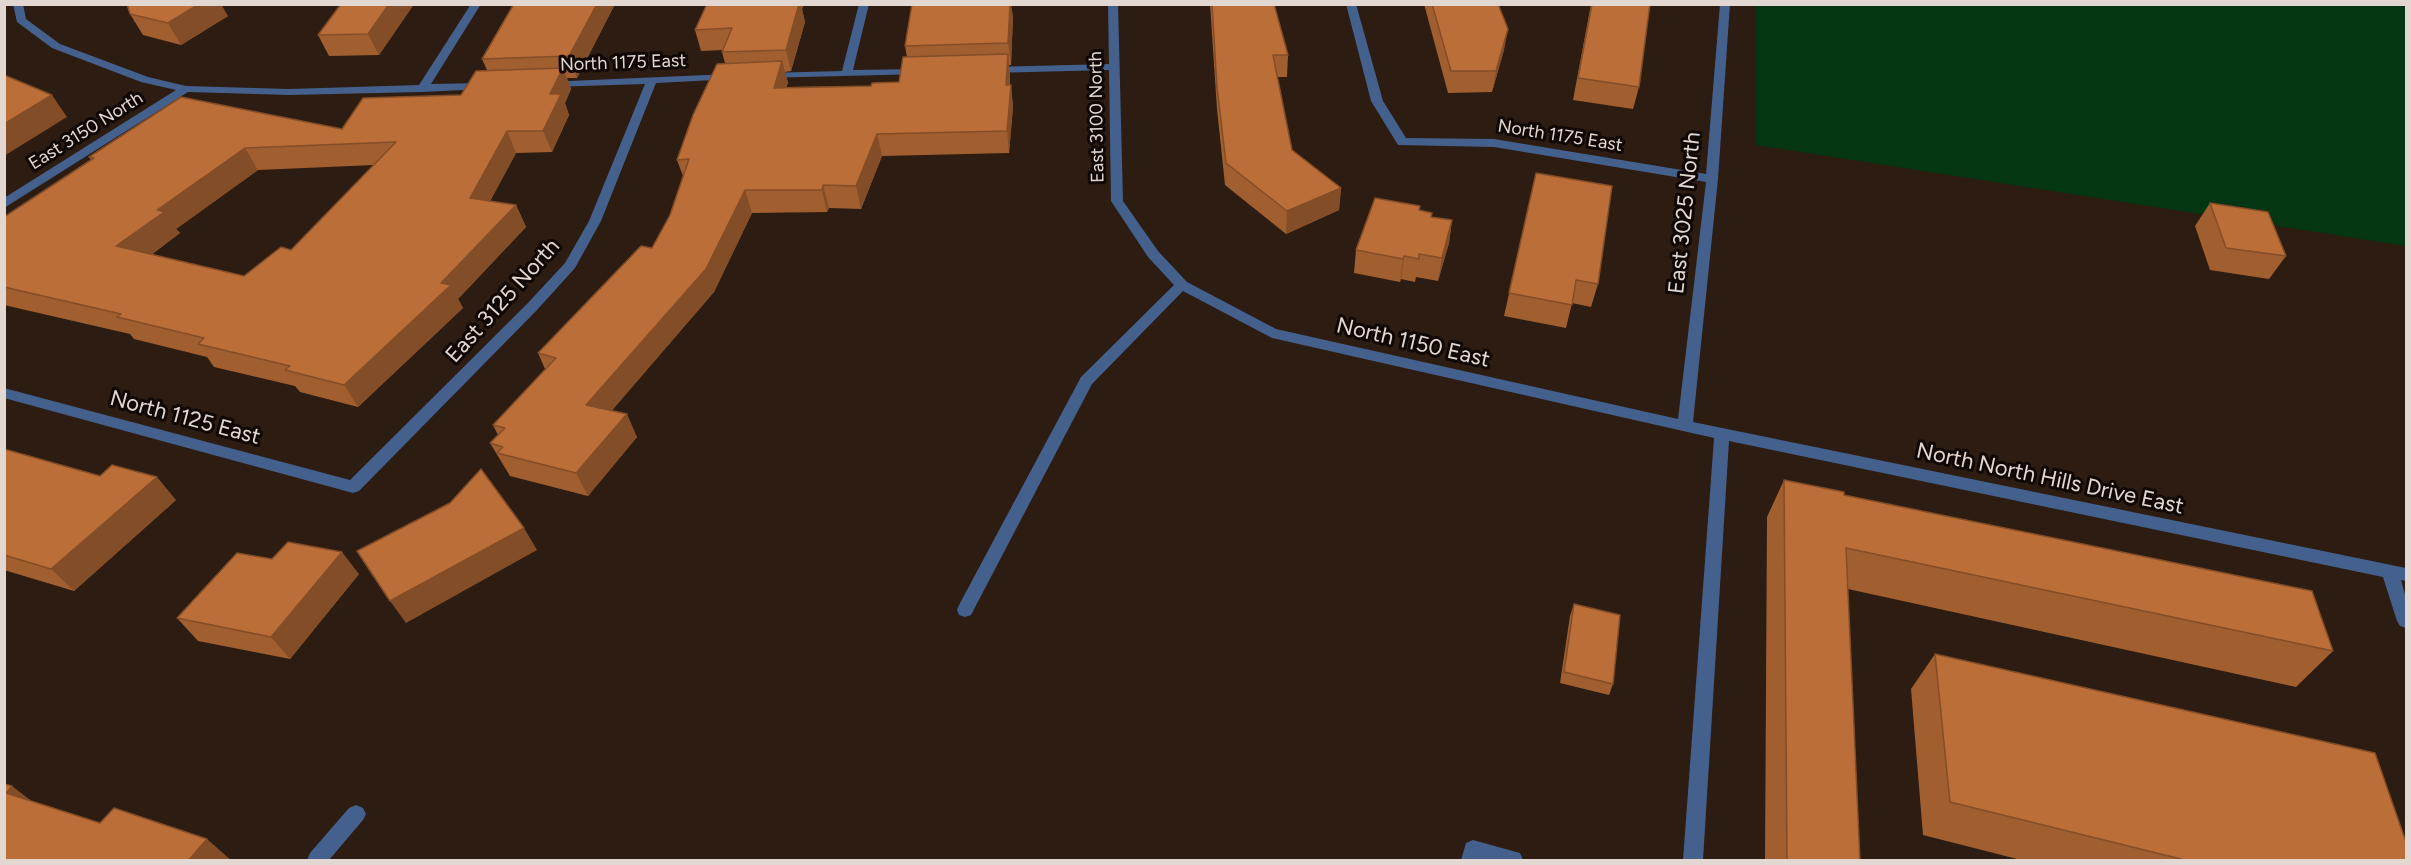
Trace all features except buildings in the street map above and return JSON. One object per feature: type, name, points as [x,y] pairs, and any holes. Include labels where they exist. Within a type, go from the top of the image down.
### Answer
[{"type":"street","points":[[18,4],[21,20],[56,46],[144,80],[186,89],[289,92],[490,86]]},
{"type":"street","points":[[422,89],[476,4]]},
{"type":"street","points":[[847,74],[864,4]]},
{"type":"street","name":"East 3100 North","points":[[1113,4],[1117,201],[1153,254]]},
{"type":"street","name":"North 1175 East","points":[[1351,4],[1377,101],[1402,142],[1494,142],[1712,179]]},
{"type":"street","name":"East 3025 North","points":[[1685,426],[1712,179],[1725,4]]},
{"type":"street","points":[[977,71],[1114,67]]},
{"type":"street","name":"North 1175 East","points":[[537,84],[929,72]]},
{"type":"street","name":"East 3125 North","points":[[353,487],[532,307],[570,265],[595,221],[652,80]]},
{"type":"street","name":"East 3150 North","points":[[4,204],[186,89]]},
{"type":"street","name":"North 1150 East","points":[[1153,254],[1182,285],[1272,333],[1685,426]]},
{"type":"street","points":[[965,610],[1086,381],[1182,285]]},
{"type":"street","name":"North 1125 East","points":[[4,393],[353,487]]},
{"type":"street","name":"North North Hills Drive East","points":[[1685,426],[2406,575]]},
{"type":"street","points":[[1693,861],[1722,434]]},
{"type":"street","points":[[2389,571],[2406,621]]},
{"type":"street","points":[[317,861],[356,814]]},
{"type":"street","points":[[1471,861],[1473,849],[1513,861]]},
{"type":"green space","points":[[1756,5],[2406,5],[2406,246],[1756,145]]}]
